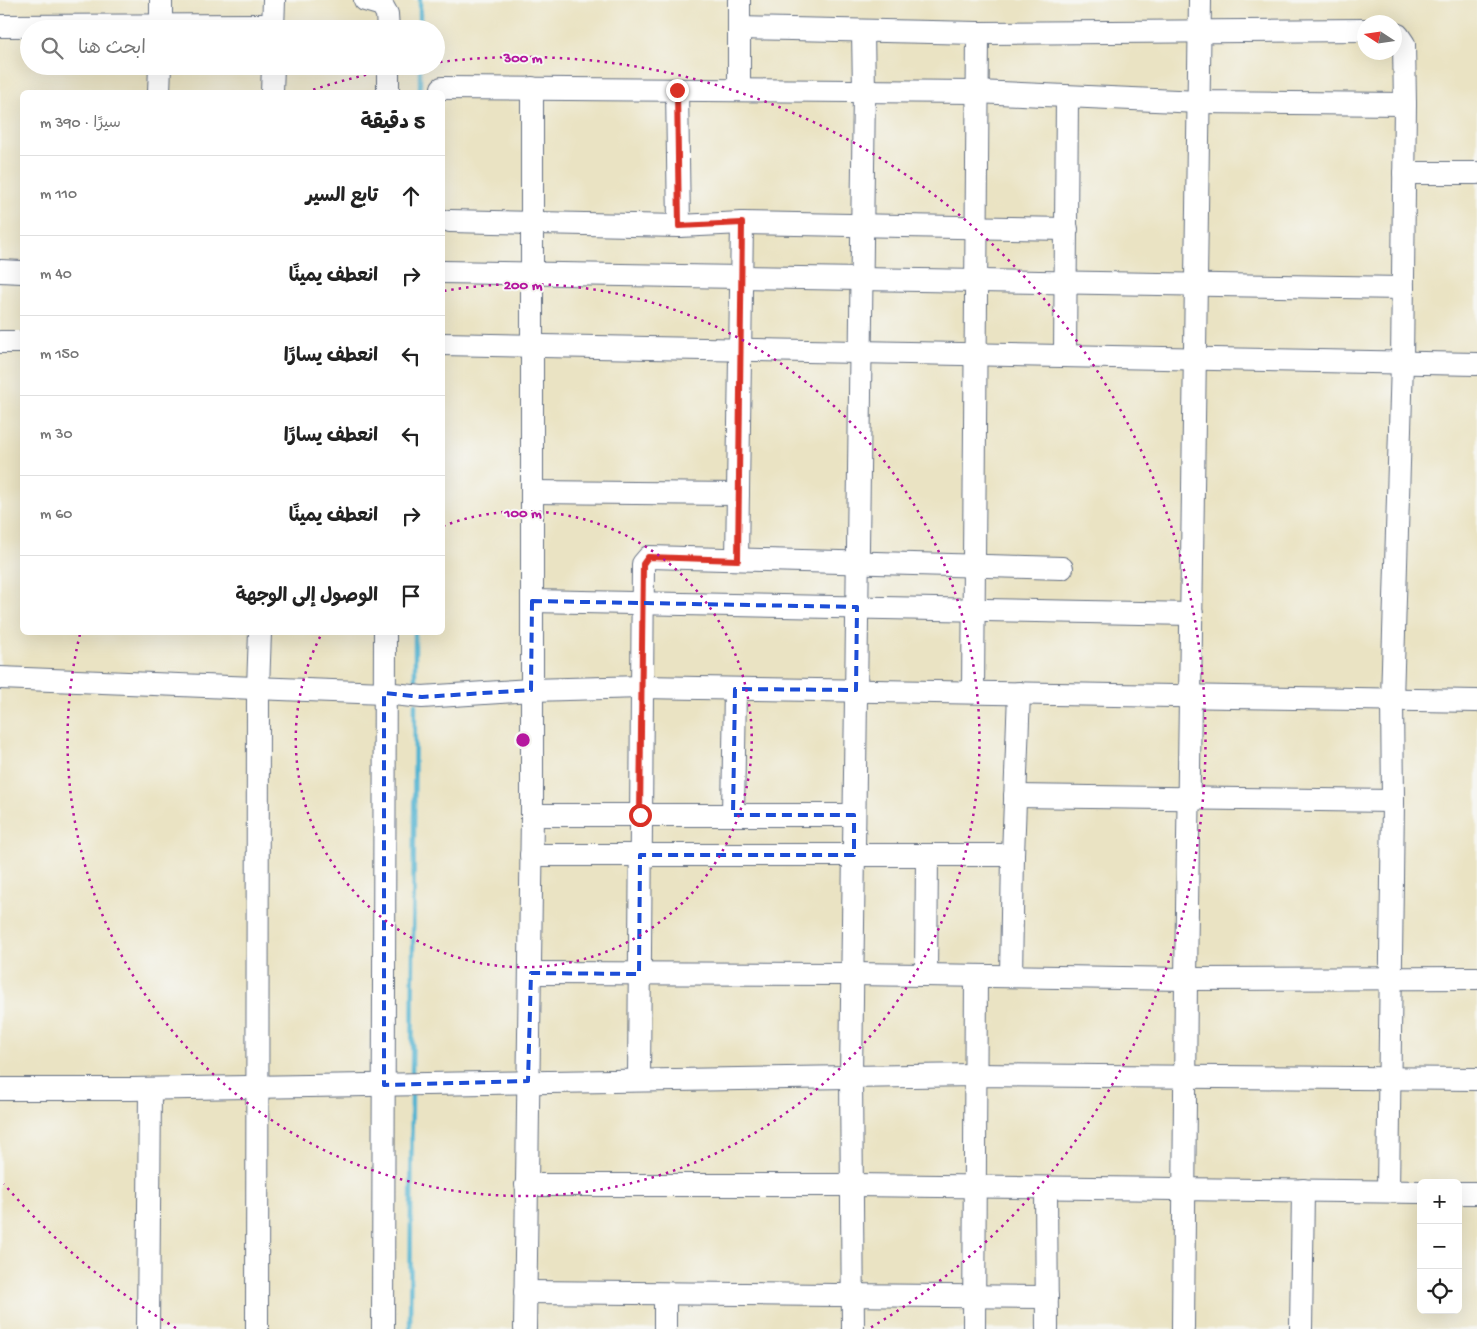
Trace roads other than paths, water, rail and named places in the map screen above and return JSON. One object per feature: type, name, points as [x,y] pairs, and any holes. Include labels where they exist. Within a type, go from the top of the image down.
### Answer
[{"type":"street","points":[[161,0],[161,20]]},
{"type":"street","points":[[274,0],[274,20]]},
{"type":"street","points":[[365,0],[382,4],[388,14],[388,20]]},
{"type":"street","points":[[739,0],[739,90]]},
{"type":"street","points":[[1183,1329],[1188,799],[1200,0]]},
{"type":"street","points":[[0,26],[20,26]]},
{"type":"street","points":[[739,28],[978,33],[1357,30]]},
{"type":"street","points":[[853,1329],[851,1076],[864,91],[863,31]]},
{"type":"street","points":[[973,692],[978,33]]},
{"type":"street","points":[[1388,1191],[1393,801],[1392,700],[1402,362],[1406,104],[1404,44],[1402,41]]},
{"type":"street","points":[[159,90],[160,75]]},
{"type":"street","points":[[272,90],[273,75]]},
{"type":"street","points":[[388,75],[388,90]]},
{"type":"street","points":[[442,88],[978,92],[1199,102],[1406,104]]},
{"type":"street","points":[[525,1329],[532,815],[532,88]]},
{"type":"street","points":[[677,90],[679,226]]},
{"type":"street","points":[[1065,356],[1067,96]]},
{"type":"street","points":[[1404,173],[1477,173]]},
{"type":"street","points":[[450,221],[679,226],[742,223],[1067,228]]},
{"type":"street","points":[[738,560],[742,223]]},
{"type":"street","points":[[0,271],[20,272]]},
{"type":"street","points":[[445,272],[1403,288]]},
{"type":"street","points":[[0,342],[20,342]]},
{"type":"street","points":[[445,344],[1477,364]]},
{"type":"street","points":[[532,492],[738,494]]},
{"type":"street","points":[[638,1079],[642,602],[643,564],[648,557],[1062,568]]},
{"type":"street","points":[[532,600],[1192,614]]},
{"type":"street","points":[[257,1329],[258,688],[260,635]]},
{"type":"street","points":[[383,1329],[385,635]]},
{"type":"street","points":[[0,678],[384,693],[422,697],[531,690],[642,687],[1477,700]]},
{"type":"street","points":[[733,815],[735,689]]},
{"type":"street","points":[[1012,976],[1013,855],[1018,693]]},
{"type":"street","points":[[1015,796],[1393,801]]},
{"type":"street","points":[[532,815],[854,815]]},
{"type":"street","points":[[531,855],[1013,855]]},
{"type":"street","points":[[926,975],[927,855]]},
{"type":"street","points":[[531,973],[853,974],[1186,979],[1477,978]]},
{"type":"street","points":[[974,1329],[976,976]]},
{"type":"street","points":[[0,1089],[974,1075],[1477,1079]]},
{"type":"street","points":[[148,1329],[150,1088]]},
{"type":"street","points":[[526,1185],[852,1185],[1417,1192]]},
{"type":"street","points":[[1046,1188],[1047,1329]]},
{"type":"street","points":[[1301,1329],[1303,1190]]},
{"type":"street","points":[[1462,1192],[1477,1193]]},
{"type":"street","points":[[525,1292],[1047,1297]]},
{"type":"street","points":[[665,1294],[665,1329]]},
{"type":"waterway","points":[[420,0],[420,20]]},
{"type":"waterway","points":[[420,75],[420,90]]},
{"type":"waterway","points":[[415,635],[415,689]]},
{"type":"waterway","points":[[412,1079],[415,704]]},
{"type":"waterway","points":[[410,1329],[412,1091]]}]
